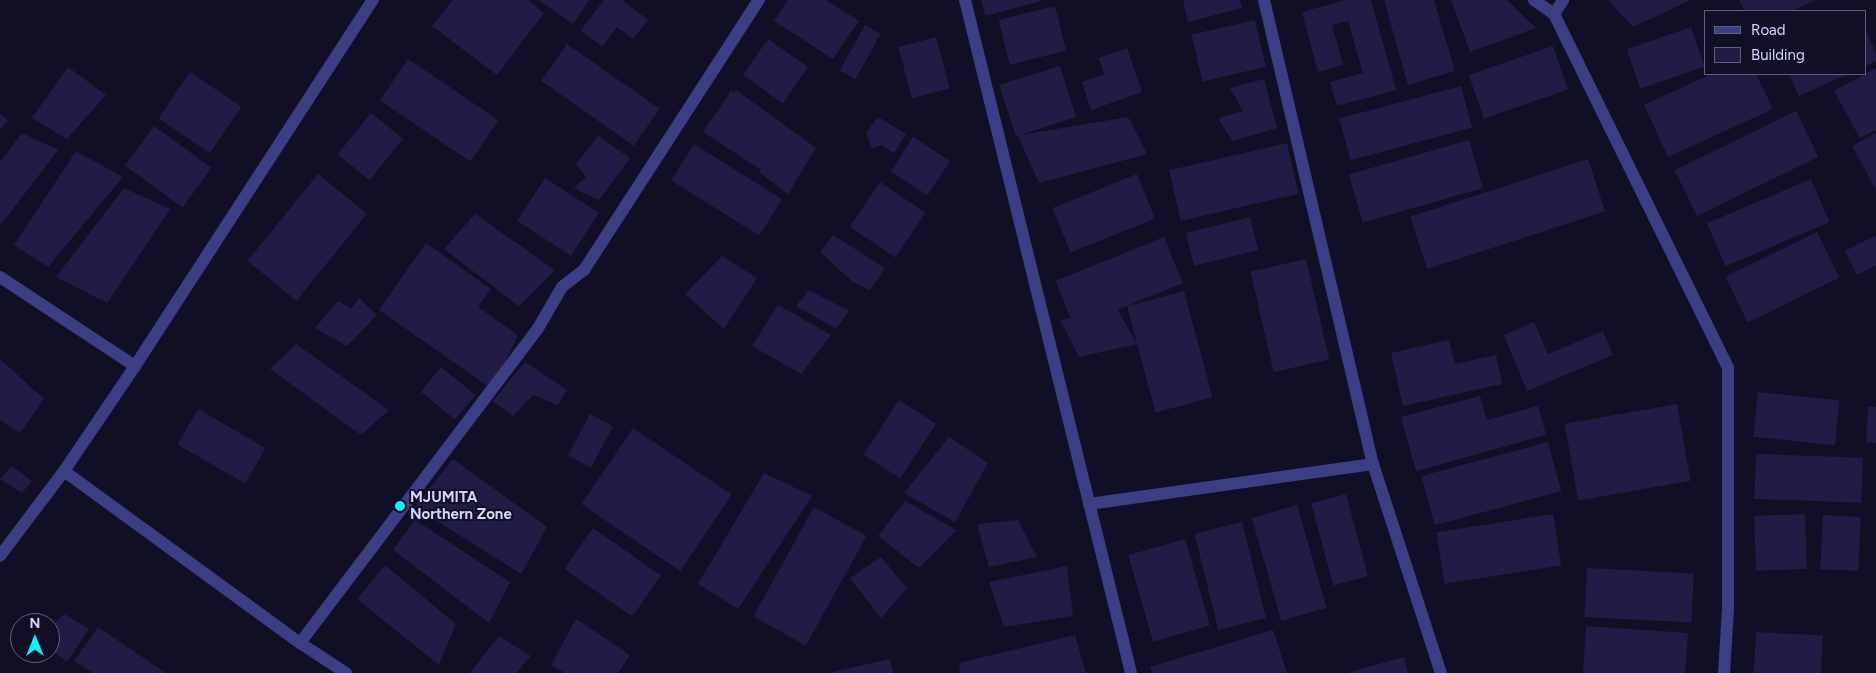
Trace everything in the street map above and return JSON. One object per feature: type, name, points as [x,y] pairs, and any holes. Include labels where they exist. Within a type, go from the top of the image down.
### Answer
[{"type":"street","points":[[0,556],[64,470],[135,366],[373,0]]},
{"type":"street","points":[[300,643],[537,330],[562,286],[584,270],[759,0]]},
{"type":"street","points":[[965,0],[1131,673]]},
{"type":"street","points":[[1264,0],[1373,464],[1441,673]]},
{"type":"street","points":[[1534,0],[1554,14],[1728,368],[1728,609],[1724,673]]},
{"type":"street","points":[[1554,14],[1563,0]]},
{"type":"street","points":[[0,277],[135,366]]},
{"type":"street","points":[[1089,504],[1373,464]]},
{"type":"street","points":[[64,470],[300,643],[346,673]]},
{"type":"building","points":[[453,0],[528,0],[544,13],[497,75],[432,26]]},
{"type":"building","points":[[538,0],[589,0],[573,24]]},
{"type":"building","points":[[604,0],[622,0],[648,20],[633,39],[617,27],[602,47],[581,30]]},
{"type":"building","points":[[788,0],[826,0],[859,21],[833,59],[774,21]]},
{"type":"building","points":[[981,0],[1041,0],[1041,1],[985,16]]},
{"type":"building","points":[[1183,0],[1240,0],[1242,8],[1188,22]]},
{"type":"building","points":[[1345,0],[1371,0],[1396,90],[1337,106],[1330,82],[1363,73],[1348,21],[1332,25],[1343,65],[1318,72],[1302,12]]},
{"type":"building","points":[[1384,0],[1434,0],[1455,71],[1408,85]]},
{"type":"building","points":[[1451,0],[1507,0],[1536,28],[1470,52]]},
{"type":"building","points":[[1608,0],[1691,0],[1633,27]]},
{"type":"building","points":[[1739,0],[1816,0],[1794,10],[1744,10]]},
{"type":"building","points":[[1055,6],[1066,51],[1010,65],[999,20]]},
{"type":"building","points":[[1255,20],[1266,67],[1202,81],[1192,35]]},
{"type":"building","points":[[865,25],[881,34],[856,79],[840,70]]},
{"type":"building","points":[[1691,27],[1704,67],[1640,89],[1627,49]]},
{"type":"building","points":[[1866,31],[1876,53],[1876,61],[1866,66]]},
{"type":"building","points":[[936,37],[950,88],[912,98],[898,47]]},
{"type":"building","points":[[768,39],[808,67],[783,103],[743,75]]},
{"type":"building","points":[[567,44],[660,109],[634,146],[541,81]]},
{"type":"building","points":[[1553,46],[1568,89],[1484,118],[1469,75]]},
{"type":"building","points":[[1127,48],[1142,92],[1091,110],[1082,82],[1104,74],[1099,58]]},
{"type":"building","points":[[408,59],[498,120],[470,161],[380,100]]},
{"type":"building","points":[[1060,66],[1076,117],[1020,135],[1128,117],[1147,154],[1039,183],[1018,136],[1016,136],[999,85]]},
{"type":"building","points":[[68,67],[106,95],[67,139],[32,118]]},
{"type":"building","points":[[1876,68],[1876,130],[1860,138],[1834,91]]},
{"type":"building","points":[[190,72],[241,107],[210,153],[159,118]]},
{"type":"building","points":[[1709,75],[1756,75],[1773,109],[1668,157],[1644,105]]},
{"type":"building","points":[[1789,75],[1846,75],[1799,96]]},
{"type":"building","points":[[1264,79],[1277,128],[1232,141],[1218,118],[1243,111],[1230,88]]},
{"type":"building","points":[[1461,86],[1472,128],[1350,160],[1339,119]]},
{"type":"building","points":[[736,90],[816,148],[788,194],[759,172],[761,170],[703,132],[731,91],[734,93]]},
{"type":"building","points":[[1796,111],[1818,157],[1697,216],[1675,170]]},
{"type":"building","points":[[371,113],[403,139],[370,180],[338,154]]},
{"type":"building","points":[[0,114],[8,120],[0,130]]},
{"type":"building","points":[[878,117],[906,134],[894,153],[881,145],[872,149],[866,133]]},
{"type":"building","points":[[154,126],[211,168],[183,207],[125,166]]},
{"type":"building","points":[[22,133],[58,150],[0,226],[0,162]]},
{"type":"building","points":[[1876,133],[1876,190],[1852,146]]},
{"type":"building","points":[[598,136],[630,158],[599,200],[574,188],[586,177],[576,164]]},
{"type":"building","points":[[913,137],[950,161],[928,195],[891,171]]},
{"type":"building","points":[[1469,140],[1483,188],[1363,223],[1349,174]]},
{"type":"building","points":[[1287,143],[1299,194],[1181,221],[1169,170]]},
{"type":"building","points":[[694,144],[782,199],[759,236],[671,180]]},
{"type":"building","points":[[76,151],[123,177],[48,267],[14,245]]},
{"type":"building","points":[[1588,159],[1605,211],[1427,269],[1410,217]]},
{"type":"building","points":[[318,174],[367,214],[296,301],[248,261]]},
{"type":"building","points":[[1137,174],[1155,219],[1071,253],[1053,208]]},
{"type":"building","points":[[545,178],[599,213],[571,256],[517,221]]},
{"type":"building","points":[[1811,179],[1829,222],[1725,266],[1707,223]]},
{"type":"building","points":[[880,182],[926,213],[895,258],[850,227]]},
{"type":"building","points":[[124,188],[170,209],[107,303],[56,277]]},
{"type":"building","points":[[475,214],[555,270],[519,306],[444,249]]},
{"type":"building","points":[[1250,217],[1258,250],[1194,266],[1186,233]]},
{"type":"building","points":[[1817,232],[1839,278],[1748,323],[1725,277]]},
{"type":"building","points":[[833,235],[885,268],[870,290],[853,282],[820,252]]},
{"type":"building","points":[[1876,235],[1876,265],[1857,275],[1845,251]]},
{"type":"building","points":[[1164,237],[1183,283],[1074,327],[1056,281]]},
{"type":"building","points":[[426,243],[491,289],[478,307],[518,335],[492,389],[379,310]]},
{"type":"building","points":[[722,256],[757,278],[724,329],[685,294]]},
{"type":"building","points":[[1306,259],[1329,359],[1274,372],[1250,272]]},
{"type":"building","points":[[809,290],[849,311],[836,329],[796,306]]},
{"type":"building","points":[[1184,291],[1212,397],[1155,413],[1127,306]]},
{"type":"building","points":[[359,298],[377,315],[347,346],[315,328],[338,301],[351,309]]},
{"type":"building","points":[[778,305],[831,335],[801,374],[752,346]]},
{"type":"building","points":[[1117,309],[1137,344],[1079,357],[1060,320]]},
{"type":"building","points":[[1534,322],[1548,354],[1603,331],[1613,355],[1527,391],[1504,335]]},
{"type":"building","points":[[1449,340],[1455,364],[1496,355],[1502,384],[1403,406],[1391,353]]},
{"type":"building","points":[[296,344],[389,410],[361,435],[270,369]]},
{"type":"building","points":[[0,359],[44,399],[20,433],[0,420]]},
{"type":"building","points":[[525,362],[567,390],[558,405],[533,395],[513,416],[493,401]]},
{"type":"building","points":[[441,367],[475,395],[455,420],[421,392]]},
{"type":"building","points":[[1758,392],[1840,401],[1835,445],[1753,437]]},
{"type":"building","points":[[1480,396],[1487,420],[1538,406],[1546,435],[1416,471],[1401,417]]},
{"type":"building","points":[[899,400],[936,424],[900,478],[864,455]]},
{"type":"building","points":[[1677,404],[1691,481],[1578,501],[1565,424]]},
{"type":"building","points":[[1868,407],[1876,407],[1876,443],[1866,442]]},
{"type":"building","points":[[198,409],[266,448],[245,484],[178,445]]},
{"type":"building","points":[[590,414],[613,426],[591,468],[568,455]]},
{"type":"building","points":[[633,428],[732,495],[680,571],[582,504]]},
{"type":"building","points":[[949,437],[988,463],[955,522],[904,493]]},
{"type":"building","points":[[1548,442],[1561,491],[1435,525],[1421,476]]},
{"type":"building","points":[[1756,454],[1863,458],[1861,503],[1754,499]]},
{"type":"building","points":[[453,459],[547,527],[521,574],[415,507]]},
{"type":"building","points":[[12,466],[32,481],[22,493],[0,479]]},
{"type":"building","points":[[764,473],[812,496],[738,609],[698,584]]},
{"type":"building","points":[[1346,494],[1368,576],[1333,585],[1311,503]]},
{"type":"building","points":[[905,501],[956,530],[919,568],[878,536]]},
{"type":"building","points":[[1297,505],[1326,608],[1281,621],[1252,518]]},
{"type":"building","points":[[814,507],[866,536],[806,645],[753,616]]},
{"type":"building","points":[[1553,514],[1561,565],[1445,584],[1436,532]]},
{"type":"building","points":[[1805,514],[1807,569],[1756,571],[1754,516]]},
{"type":"building","points":[[1823,515],[1861,517],[1858,571],[1820,569]]},
{"type":"building","points":[[415,520],[510,582],[489,623],[393,550]]},
{"type":"building","points":[[1018,520],[1037,557],[989,567],[977,524]]},
{"type":"building","points":[[1242,522],[1266,618],[1218,630],[1194,534]]},
{"type":"building","points":[[593,528],[661,576],[632,617],[564,569]]},
{"type":"building","points":[[1185,539],[1210,626],[1153,642],[1128,555]]},
{"type":"building","points":[[881,557],[907,588],[881,618],[850,578]]},
{"type":"building","points":[[385,565],[456,624],[439,665],[357,599]]},
{"type":"building","points":[[1067,566],[1073,616],[1004,627],[989,582]]},
{"type":"building","points":[[1587,568],[1694,574],[1691,623],[1584,617]]},
{"type":"building","points":[[64,614],[89,629],[67,662],[60,657],[60,618]]},
{"type":"building","points":[[576,619],[630,655],[618,673],[565,673],[551,665]]},
{"type":"building","points":[[1586,626],[1688,633],[1685,673],[1583,673]]},
{"type":"building","points":[[98,627],[166,673],[93,673],[74,661]]},
{"type":"building","points":[[1273,630],[1287,673],[1152,673],[1150,667]]},
{"type":"building","points":[[1756,632],[1823,636],[1821,673],[1754,673]]},
{"type":"building","points":[[1075,635],[1086,673],[960,673],[959,663]]},
{"type":"building","points":[[499,636],[531,656],[516,673],[470,673]]},
{"type":"building","points":[[1404,657],[1408,673],[1350,673],[1350,672]]},
{"type":"building","points":[[890,659],[893,673],[832,673],[832,672]]},
{"type":"place","name":"MJUMITA Northern Zone","points":[[400,506]]}]
